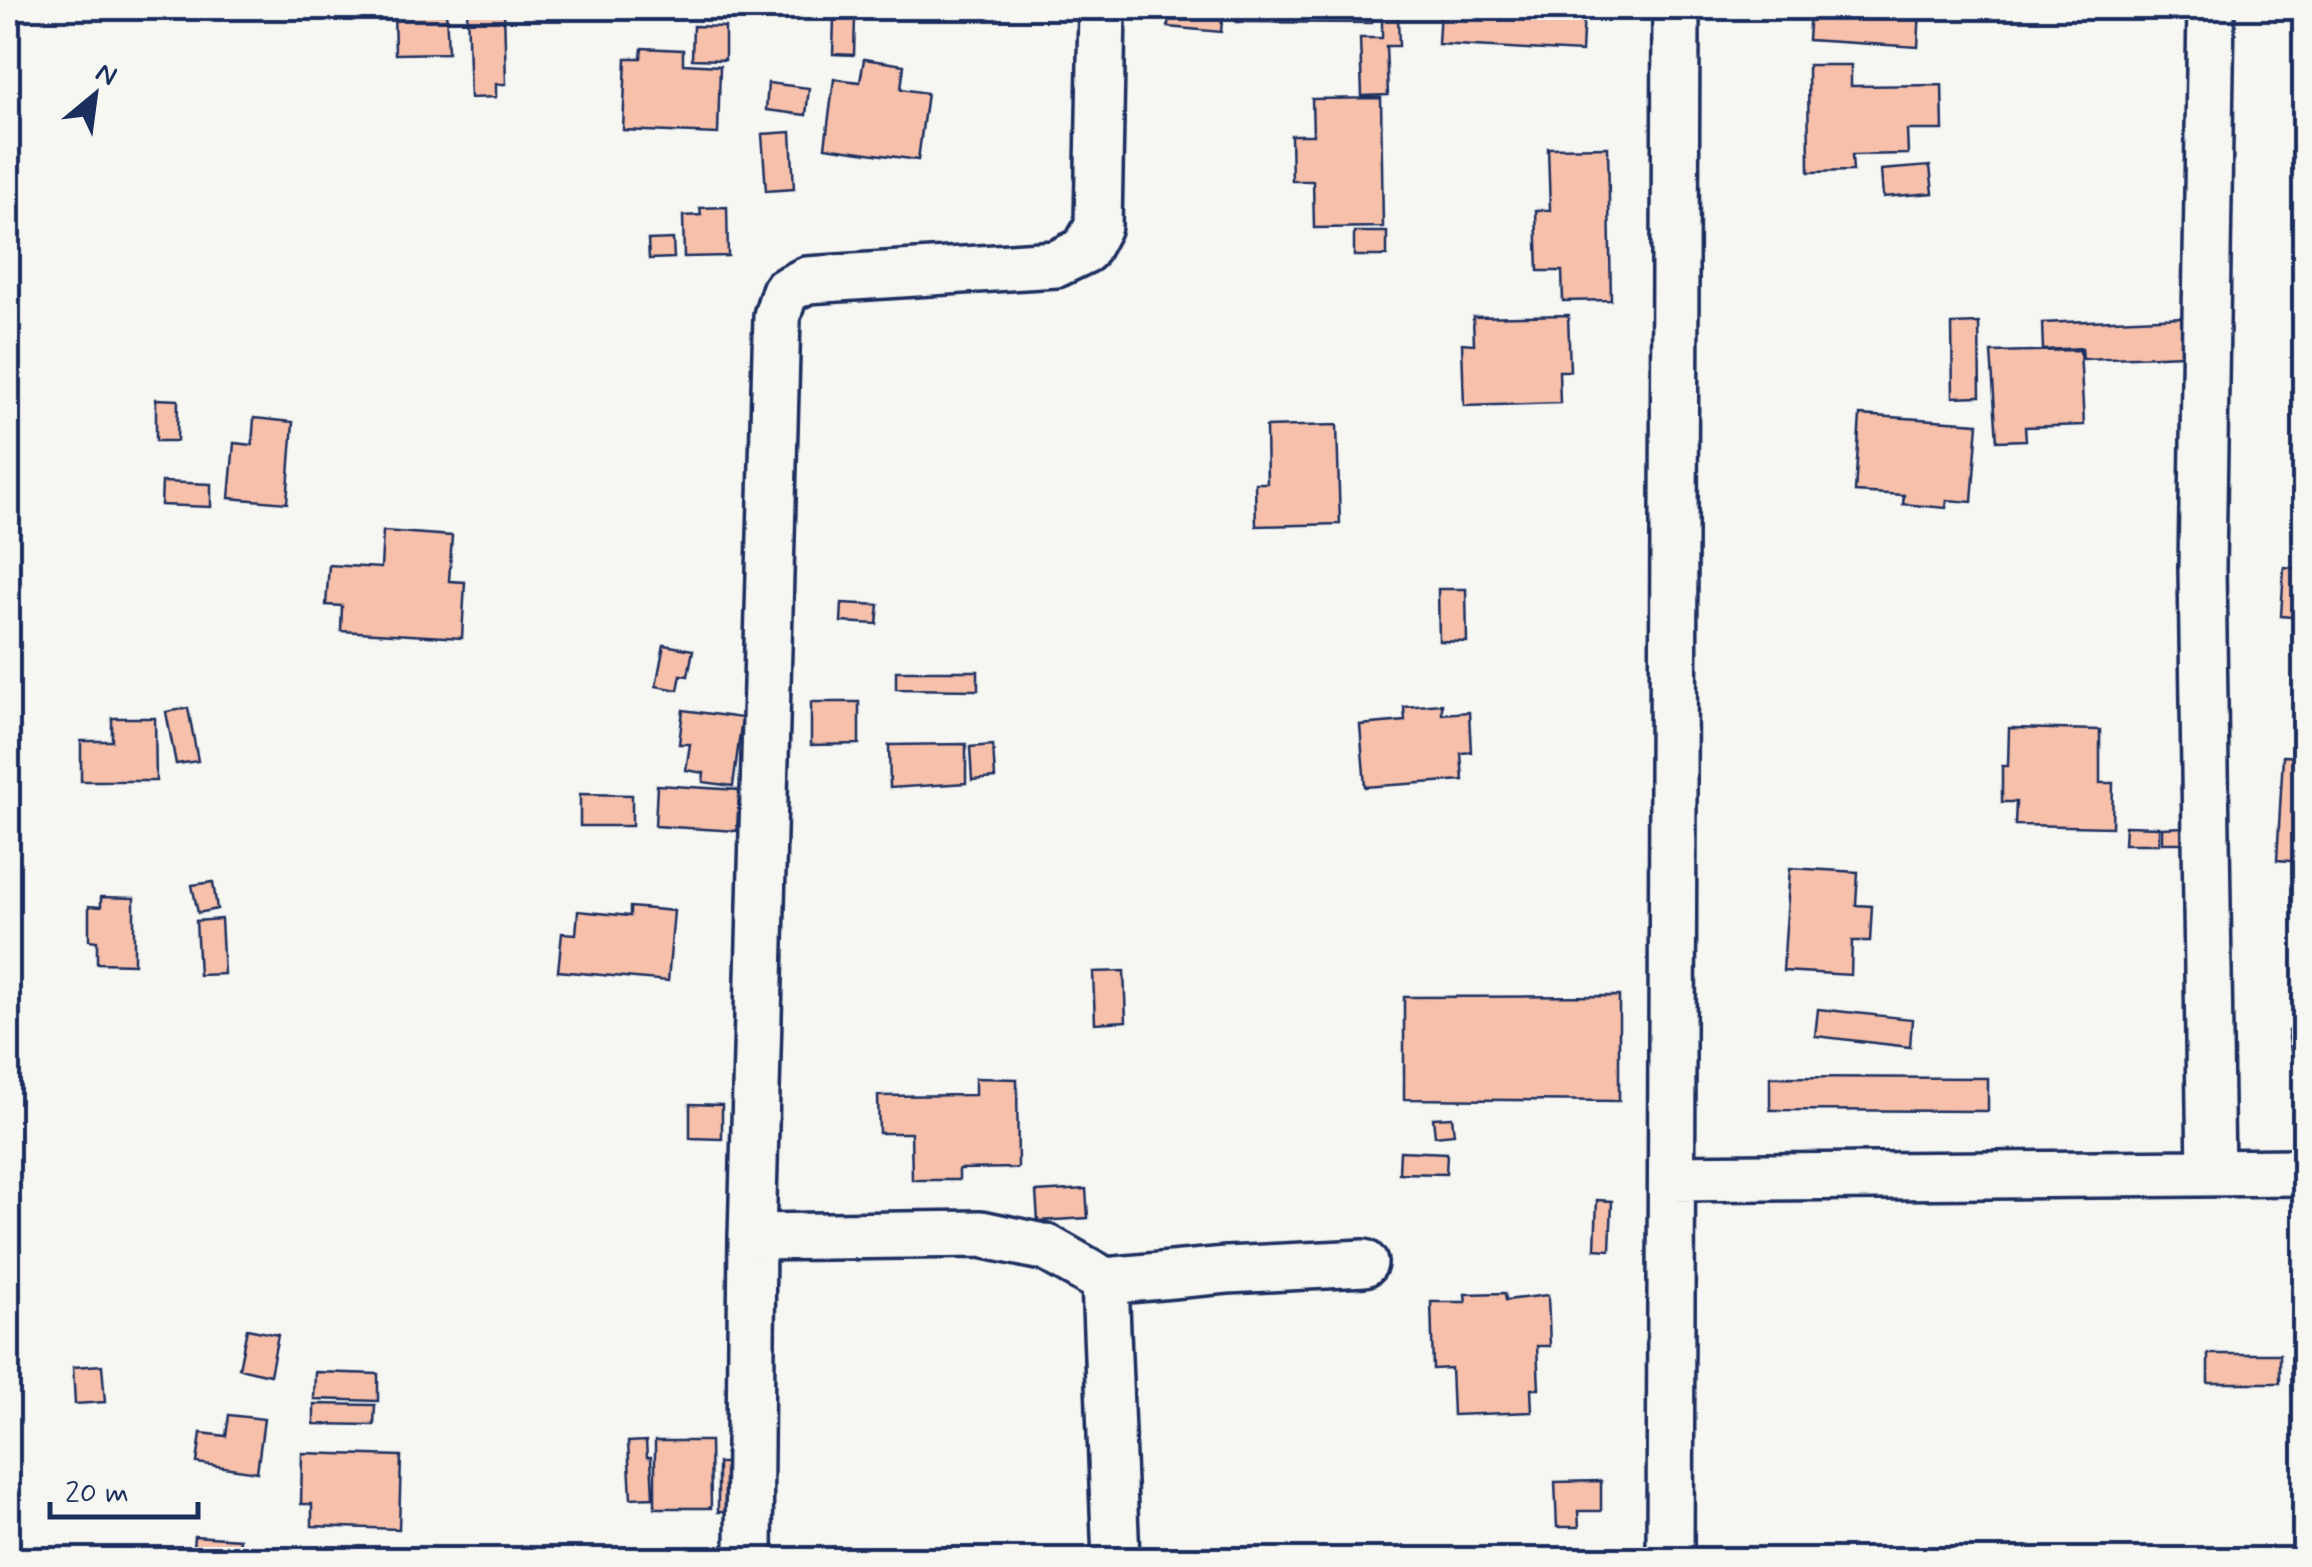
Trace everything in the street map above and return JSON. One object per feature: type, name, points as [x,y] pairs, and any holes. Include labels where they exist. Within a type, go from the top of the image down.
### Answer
[{"type":"street","points":[[743,1560],[748,1552],[752,1237],[777,316],[784,292],[806,280],[1056,264],[1086,250],[1098,226],[1102,8]]},
{"type":"street","points":[[1670,1560],[1676,8]]},
{"type":"street","points":[[2211,8],[2202,568],[2211,1173]]},
{"type":"street","points":[[1672,1178],[2304,1172]]},
{"type":"street","points":[[752,1237],[981,1234],[1047,1248],[1105,1281],[1364,1263]]},
{"type":"street","points":[[1105,1281],[1116,1560]]},
{"type":"building","points":[[394,8],[446,8],[448,53],[395,54]]},
{"type":"building","points":[[467,8],[504,8],[506,84],[496,84],[496,97],[470,98]]},
{"type":"building","points":[[589,8],[621,8],[621,17],[589,19]]},
{"type":"building","points":[[1169,8],[1223,8],[1221,32],[1168,27]]},
{"type":"building","points":[[1236,8],[1372,8],[1372,23],[1236,22]]},
{"type":"building","points":[[1440,8],[1584,10],[1582,52],[1438,44]]},
{"type":"building","points":[[1810,8],[1920,8],[1918,47],[1808,40]]},
{"type":"building","points":[[834,17],[855,17],[854,55],[833,54]]},
{"type":"building","points":[[1382,17],[1398,17],[1399,46],[1386,46],[1388,95],[1362,96],[1360,38],[1382,38]]},
{"type":"building","points":[[693,26],[725,27],[725,60],[692,59]]},
{"type":"building","points":[[642,48],[683,50],[683,64],[720,66],[718,134],[623,130],[626,58],[641,58]]},
{"type":"building","points":[[864,59],[904,65],[901,89],[927,93],[918,160],[825,147],[834,79],[860,82]]},
{"type":"building","points":[[1808,65],[1851,65],[1851,86],[1942,85],[1943,130],[1907,130],[1908,154],[1852,155],[1853,171],[1809,172]]},
{"type":"building","points":[[768,83],[809,88],[806,115],[766,110]]},
{"type":"building","points":[[1381,98],[1383,227],[1314,228],[1313,181],[1292,181],[1291,135],[1313,135],[1312,99]]},
{"type":"building","points":[[791,132],[794,189],[766,191],[762,134]]},
{"type":"building","points":[[1608,147],[1611,300],[1563,301],[1562,271],[1538,271],[1536,210],[1550,210],[1548,148]]},
{"type":"building","points":[[1930,166],[1933,193],[1883,197],[1881,170]]},
{"type":"building","points":[[727,207],[728,256],[684,257],[683,216],[701,215],[700,208]]},
{"type":"building","points":[[1354,232],[1387,232],[1387,256],[1354,256]]},
{"type":"building","points":[[673,239],[674,258],[649,259],[648,240]]},
{"type":"building","points":[[1568,315],[1570,371],[1559,371],[1560,403],[1464,406],[1462,343],[1474,344],[1473,317]]},
{"type":"building","points":[[2183,317],[2184,355],[2083,359],[2082,348],[2043,350],[2042,323]]},
{"type":"building","points":[[1979,323],[1980,396],[1953,397],[1952,324]]},
{"type":"building","points":[[2080,350],[2084,425],[2025,427],[2026,440],[1997,441],[1991,352]]},
{"type":"building","points":[[156,399],[178,400],[177,441],[156,441]]},
{"type":"building","points":[[1860,415],[1978,423],[1972,502],[1947,500],[1946,508],[1903,504],[1904,495],[1855,492]]},
{"type":"building","points":[[254,418],[293,422],[287,503],[229,498],[234,443],[252,445]]},
{"type":"building","points":[[1337,425],[1340,524],[1256,526],[1255,483],[1267,483],[1266,427]]},
{"type":"building","points":[[162,482],[211,484],[211,507],[161,505]]},
{"type":"building","points":[[383,531],[452,536],[449,581],[465,582],[462,638],[341,631],[342,606],[326,605],[329,565],[381,568]]},
{"type":"building","points":[[2284,567],[2304,569],[2304,618],[2281,616]]},
{"type":"building","points":[[1438,589],[1466,589],[1467,642],[1439,641]]},
{"type":"building","points":[[842,603],[879,605],[877,624],[841,622]]},
{"type":"building","points":[[664,645],[693,650],[688,676],[681,675],[678,690],[656,686]]},
{"type":"building","points":[[896,671],[978,671],[978,690],[896,689]]},
{"type":"building","points":[[2300,701],[2304,701],[2304,741],[2291,741],[2292,715],[2300,715]]},
{"type":"building","points":[[811,702],[859,702],[859,744],[811,745]]},
{"type":"building","points":[[1442,704],[1442,714],[1469,712],[1471,752],[1461,753],[1463,780],[1365,787],[1360,725],[1405,721],[1404,707]]},
{"type":"building","points":[[188,708],[198,761],[176,764],[166,712]]},
{"type":"building","points":[[683,710],[742,718],[733,786],[703,782],[704,773],[686,770],[690,744],[679,744]]},
{"type":"building","points":[[112,718],[155,718],[156,781],[81,781],[81,741],[112,741]]},
{"type":"building","points":[[2009,728],[2100,730],[2100,783],[2113,783],[2112,827],[2015,825],[2016,802],[2002,802],[2002,766],[2008,766]]},
{"type":"building","points":[[966,744],[966,783],[890,788],[889,745]]},
{"type":"building","points":[[993,745],[995,778],[972,780],[970,747]]},
{"type":"building","points":[[2283,756],[2304,757],[2304,862],[2277,860]]},
{"type":"building","points":[[657,785],[739,790],[737,831],[655,826]]},
{"type":"building","points":[[580,794],[632,795],[632,826],[580,826]]},
{"type":"building","points":[[2125,826],[2159,827],[2159,844],[2124,844]]},
{"type":"building","points":[[2184,827],[2184,843],[2162,843],[2162,828]]},
{"type":"building","points":[[1790,868],[1858,872],[1856,905],[1872,906],[1870,941],[1852,941],[1851,975],[1783,971]]},
{"type":"building","points":[[213,882],[217,909],[198,913],[192,885]]},
{"type":"building","points":[[101,897],[134,898],[134,964],[97,963],[97,941],[89,940],[89,906],[101,907]]},
{"type":"building","points":[[630,907],[674,911],[668,981],[558,971],[562,933],[576,934],[578,911],[630,916]]},
{"type":"building","points":[[221,919],[224,974],[199,975],[196,921]]},
{"type":"building","points":[[1124,971],[1126,1021],[1095,1023],[1093,972]]},
{"type":"building","points":[[1619,996],[1619,1101],[1404,1099],[1404,997]]},
{"type":"building","points":[[1818,1009],[1912,1019],[1910,1047],[1815,1036]]},
{"type":"building","points":[[2304,1029],[2304,1065],[2293,1066],[2288,1031]]},
{"type":"building","points":[[1770,1077],[1988,1078],[1988,1111],[1770,1110]]},
{"type":"building","points":[[975,1078],[1017,1079],[1018,1168],[959,1169],[959,1180],[912,1180],[911,1133],[879,1133],[878,1096],[975,1095]]},
{"type":"building","points":[[690,1104],[722,1105],[722,1139],[690,1138]]},
{"type":"building","points":[[1452,1117],[1454,1134],[1435,1136],[1433,1118]]},
{"type":"building","points":[[1400,1151],[1447,1153],[1446,1174],[1399,1173]]},
{"type":"building","points":[[1086,1189],[1088,1218],[1038,1221],[1036,1192]]},
{"type":"building","points":[[1597,1200],[1612,1201],[1610,1250],[1595,1249]]},
{"type":"building","points":[[1505,1293],[1506,1300],[1548,1295],[1550,1346],[1537,1346],[1539,1389],[1531,1389],[1532,1412],[1453,1415],[1451,1368],[1433,1369],[1431,1302],[1466,1302],[1465,1294]]},
{"type":"building","points":[[247,1329],[278,1335],[270,1375],[239,1368]]},
{"type":"building","points":[[2208,1354],[2280,1354],[2280,1383],[2208,1383]]},
{"type":"building","points":[[102,1365],[105,1402],[75,1404],[73,1367]]},
{"type":"building","points":[[315,1372],[378,1374],[378,1401],[314,1399]]},
{"type":"building","points":[[314,1404],[375,1405],[374,1425],[314,1424]]},
{"type":"building","points":[[229,1415],[264,1419],[257,1472],[197,1463],[201,1433],[226,1436]]},
{"type":"building","points":[[646,1441],[653,1497],[631,1498],[628,1442]]},
{"type":"building","points":[[655,1441],[710,1441],[711,1508],[655,1508]]},
{"type":"building","points":[[302,1453],[401,1456],[399,1529],[312,1526],[312,1504],[301,1504]]},
{"type":"building","points":[[718,1463],[736,1463],[736,1512],[718,1512]]},
{"type":"building","points":[[1601,1481],[1601,1511],[1578,1511],[1579,1527],[1557,1527],[1555,1482]]},
{"type":"building","points":[[194,1536],[240,1539],[239,1560],[192,1560]]}]
